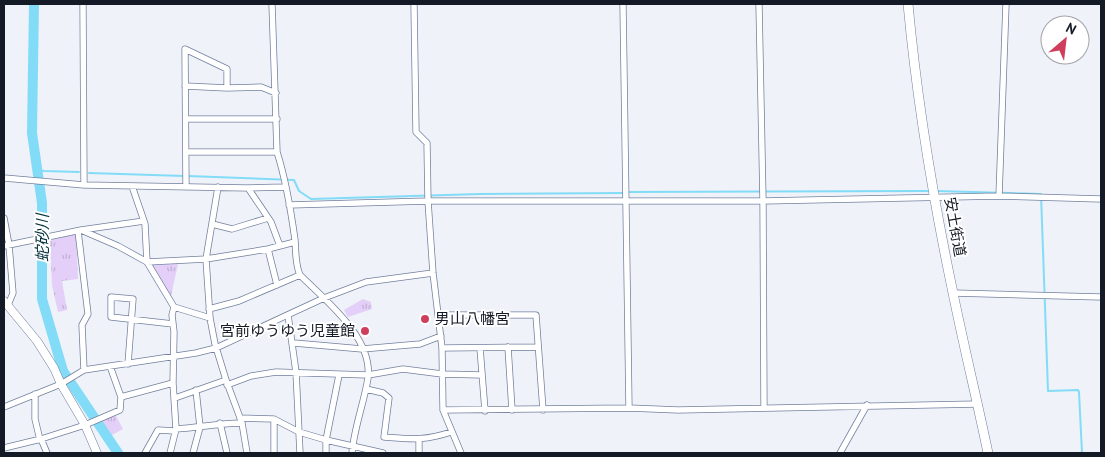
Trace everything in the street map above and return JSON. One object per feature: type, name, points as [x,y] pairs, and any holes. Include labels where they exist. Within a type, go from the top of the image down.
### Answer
[{"type":"main road","name":"安土街道","points":[[908,4],[918,97],[953,293],[988,453]]},
{"type":"street","points":[[83,4],[84,185]]},
{"type":"street","points":[[272,4],[277,152],[283,170],[289,205],[297,269],[300,275],[343,317],[351,327],[365,354],[368,375],[352,450]]},
{"type":"street","points":[[414,4],[416,132],[427,142],[428,201],[433,273],[442,348],[443,410],[461,453]]},
{"type":"street","points":[[623,4],[629,408]]},
{"type":"street","points":[[759,4],[763,201],[764,408]]},
{"type":"street","points":[[998,196],[1006,4]]},
{"type":"street","points":[[186,187],[185,49],[227,69],[227,88]]},
{"type":"street","points":[[185,86],[261,87],[276,93]]},
{"type":"street","points":[[186,119],[277,119]]},
{"type":"street","points":[[186,152],[277,152]]},
{"type":"street","points":[[4,178],[84,185],[285,187]]},
{"type":"street","points":[[132,186],[144,221],[147,262],[174,306],[210,318]]},
{"type":"street","points":[[218,187],[206,260],[209,309],[216,348],[226,383],[241,420],[247,453]]},
{"type":"street","points":[[248,188],[268,218],[280,246]]},
{"type":"street","points":[[289,205],[428,201],[763,201],[936,196],[1101,199]]},
{"type":"street","points":[[4,218],[13,293],[6,303],[37,341],[54,368],[85,425],[97,453]]},
{"type":"street","points":[[212,224],[232,229],[268,218]]},
{"type":"street","points":[[7,245],[80,230],[144,221]]},
{"type":"street","points":[[80,230],[118,246],[147,262],[206,260],[268,249],[295,242]]},
{"type":"street","points":[[80,230],[88,314],[82,325],[84,370]]},
{"type":"street","points":[[268,249],[277,286]]},
{"type":"street","points":[[4,407],[61,384],[84,370],[173,357],[216,348],[324,298],[366,282],[433,273]]},
{"type":"street","points":[[209,309],[239,301],[300,275]]},
{"type":"street","points":[[953,293],[1101,297]]},
{"type":"street","points":[[128,364],[131,319],[132,299],[111,297],[111,317],[131,319],[173,324]]},
{"type":"street","points":[[170,453],[175,430],[172,315],[174,306]]},
{"type":"street","points":[[288,315],[294,344],[300,453]]},
{"type":"street","points":[[439,315],[536,315],[543,410]]},
{"type":"street","points":[[294,344],[362,349],[420,344],[441,336]]},
{"type":"street","points":[[508,347],[512,410]]},
{"type":"street","points":[[442,348],[538,347]]},
{"type":"street","points":[[480,348],[485,411]]},
{"type":"street","points":[[4,448],[85,425],[120,410],[121,397],[110,366]]},
{"type":"street","points":[[175,398],[196,390],[267,373],[296,372],[368,375],[403,369],[442,374],[482,375]]},
{"type":"street","points":[[326,453],[326,440],[339,375]]},
{"type":"street","points":[[121,397],[173,383]]},
{"type":"street","points":[[366,389],[383,393],[389,398],[384,437],[419,440],[451,432]]},
{"type":"street","points":[[193,453],[200,428],[196,390]]},
{"type":"street","points":[[35,394],[35,419],[40,439],[47,453]]},
{"type":"street","points":[[443,410],[629,408],[678,410],[978,404]]},
{"type":"street","points":[[840,453],[867,405]]},
{"type":"street","points":[[274,419],[274,453]]},
{"type":"street","points":[[145,453],[158,430],[200,428],[241,420],[274,419],[299,432],[352,450],[380,453]]},
{"type":"street","points":[[220,424],[227,453]]},
{"type":"street","points":[[419,440],[419,453]]},
{"type":"green space","points":[[76,234],[78,279],[62,281],[67,310],[58,312],[52,285],[50,240]]},
{"type":"green space","points":[[178,264],[171,296],[152,269],[152,265]]},
{"type":"green space","points":[[363,299],[371,302],[372,309],[348,317],[344,310]]},
{"type":"green space","points":[[115,414],[123,429],[110,436],[101,421]]},
{"type":"waterway","name":"蛇砂川","points":[[34,4],[32,133],[42,203],[42,299],[63,371],[118,453]]},
{"type":"waterway","points":[[36,169],[79,172]]},
{"type":"waterway","points":[[89,173],[184,176]]},
{"type":"waterway","points":[[188,176],[294,180],[299,191],[311,199],[480,194],[623,193]]},
{"type":"waterway","points":[[628,192],[931,191]]},
{"type":"waterway","points":[[936,191],[1041,194],[1048,391],[1078,390],[1082,453]]},
{"type":"place","name":"男山八幡宮","points":[[425,319]]},
{"type":"place","name":"宮前ゆうゆう児童館","points":[[365,331]]}]
